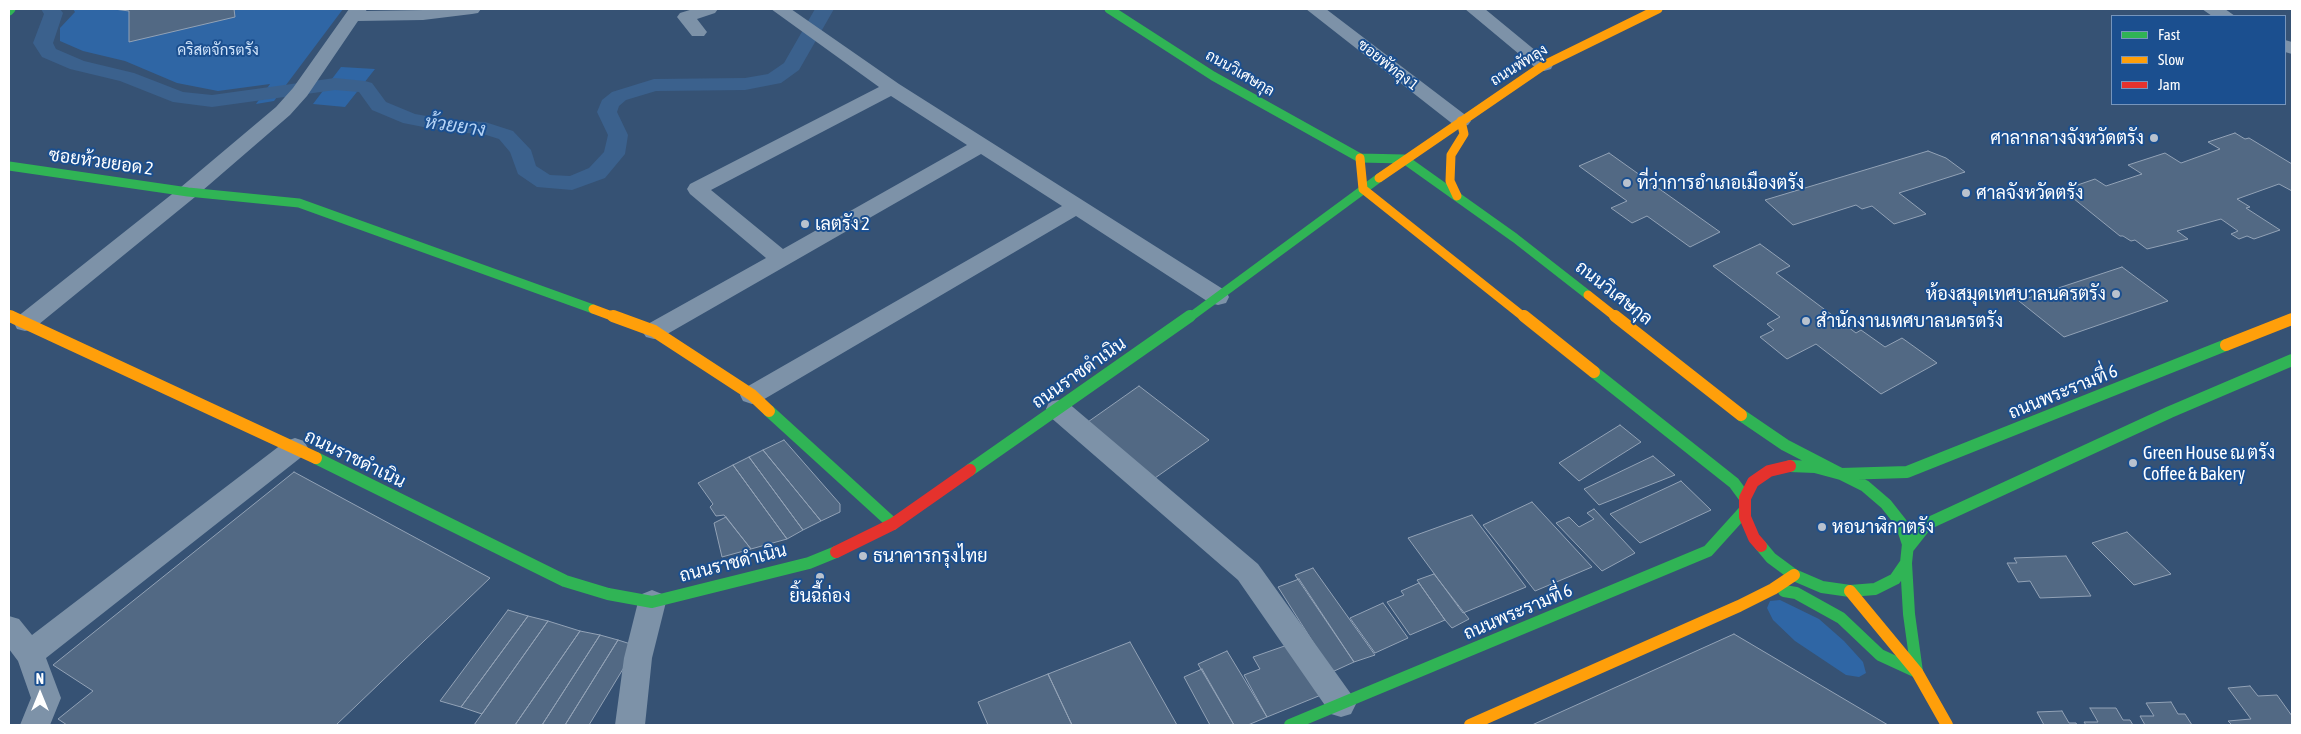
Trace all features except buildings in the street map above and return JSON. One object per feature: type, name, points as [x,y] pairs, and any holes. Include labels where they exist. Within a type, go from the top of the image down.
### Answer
[{"type":"main road","name":"ถนนวิเศษกุล","points":[[1109,9],[1213,76],[1360,158],[1404,159],[1515,238],[1742,416],[1785,445],[1841,474]]},
{"type":"main road","name":"ถนนพัทลุง","points":[[1404,159],[1544,65],[1658,9]]},
{"type":"main road","points":[[1457,196],[1450,181],[1451,155],[1464,134],[1461,121]]},
{"type":"main road","points":[[1360,158],[1363,189],[1734,483],[1745,498]]},
{"type":"main road","name":"ถนนราชดำเนิน","points":[[17,320],[294,448],[565,581],[608,594],[652,602],[809,563],[862,542],[892,524],[1218,297],[1404,159]]},
{"type":"main road","name":"ซอยห้วยยอด 2","points":[[9,166],[188,192],[298,203],[654,331],[752,395],[892,524]]},
{"type":"main road","name":"ถนนพระรามที่ 6","points":[[1841,474],[1907,472],[2292,318]]},
{"type":"main road","points":[[1908,548],[1927,524],[2170,412],[2292,360]]},
{"type":"main road","points":[[1906,563],[1895,579],[1875,589],[1850,591],[1822,587],[1794,575],[1771,558],[1754,538],[1745,517],[1745,498],[1753,482],[1769,471],[1783,468],[1815,467],[1841,474],[1866,486],[1886,504],[1901,523],[1908,544],[1906,563],[1909,614],[1917,672]]},
{"type":"main road","name":"ถนนพระรามที่ 6","points":[[1290,725],[1708,551],[1745,510]]},
{"type":"main road","points":[[1470,725],[1730,610],[1772,589],[1794,575]]},
{"type":"main road","points":[[1772,589],[1796,593],[1841,618],[1880,654],[1917,672]]},
{"type":"main road","points":[[1850,591],[1917,672],[1947,725]]},
{"type":"street","points":[[17,320],[188,192],[283,111],[300,92],[356,12],[423,15],[472,9]]},
{"type":"street","points":[[698,32],[686,17],[709,9]]},
{"type":"street","points":[[780,9],[892,88],[980,146],[1218,297]]},
{"type":"street","name":"ซอยพัทลุง 1","points":[[1315,9],[1461,121]]},
{"type":"street","points":[[1474,9],[1544,65]]},
{"type":"street","points":[[2211,9],[2224,15]]},
{"type":"street","points":[[780,258],[697,189],[892,88]]},
{"type":"street","points":[[654,331],[980,146]]},
{"type":"street","points":[[752,395],[1076,206]]},
{"type":"street","points":[[1058,409],[1248,572],[1340,704]]},
{"type":"street","points":[[30,654],[294,448]]},
{"type":"street","points":[[630,725],[638,658],[652,602]]},
{"type":"street","points":[[9,628],[30,654],[46,698],[35,725]]},
{"type":"green space","name":"คริสตจักรตรัง","points":[[73,9],[343,9],[274,101],[256,104],[270,84],[218,91],[177,83],[125,61],[83,51],[60,41],[60,28],[75,12]]},
{"type":"green space","points":[[341,67],[375,69],[345,107],[313,104]]},
{"type":"green space","points":[[1780,600],[1819,619],[1844,641],[1863,662],[1866,673],[1859,677],[1846,675],[1795,641],[1773,620],[1767,608],[1770,601]]},
{"type":"waterway","name":"ห้วยยาง","points":[[50,9],[54,13],[43,43],[49,53],[77,65],[127,77],[180,98],[212,101],[335,84],[365,87],[379,106],[410,119],[449,126],[485,128],[506,135],[520,150],[526,169],[545,182],[572,183],[597,173],[614,154],[618,135],[607,112],[609,104],[619,96],[654,85],[692,83],[745,84],[774,79],[792,66],[819,16],[825,9]]},
{"type":"traffic: fast","points":[[1109,9],[1213,76],[1360,158],[1404,159],[1515,238],[1588,295]]},
{"type":"traffic: fast","points":[[9,166],[188,192],[299,203],[593,309]]},
{"type":"traffic: fast","points":[[970,470],[1218,297],[1379,178]]},
{"type":"traffic: fast","points":[[1741,415],[1785,445],[1841,474],[1907,472],[2226,345]]},
{"type":"traffic: fast","points":[[1908,548],[1927,524],[2170,412],[2292,360]]},
{"type":"traffic: fast","points":[[1594,372],[1734,483],[1745,498]]},
{"type":"traffic: fast","points":[[769,411],[893,524]]},
{"type":"traffic: fast","points":[[316,458],[565,581],[608,594],[652,602],[809,563],[836,552]]},
{"type":"traffic: fast","points":[[1761,546],[1771,558],[1794,575],[1822,587],[1850,591],[1875,589],[1895,579],[1906,563],[1908,544],[1901,523],[1886,504],[1865,486],[1841,474],[1815,467],[1790,466]]},
{"type":"traffic: fast","points":[[1290,725],[1708,551],[1745,510]]},
{"type":"traffic: fast","points":[[1906,563],[1909,614],[1917,672]]},
{"type":"traffic: fast","points":[[1784,591],[1796,593],[1841,618],[1880,655],[1917,672]]},
{"type":"traffic: slow","points":[[1379,178],[1544,65],[1658,9]]},
{"type":"traffic: slow","points":[[1457,196],[1450,181],[1451,155],[1464,134],[1461,121]]},
{"type":"traffic: slow","points":[[1360,158],[1363,189],[1594,372]]},
{"type":"traffic: slow","points":[[1588,295],[1741,415]]},
{"type":"traffic: slow","points":[[593,309],[654,331],[752,395],[769,411]]},
{"type":"traffic: slow","points":[[9,316],[316,458]]},
{"type":"traffic: slow","points":[[2226,345],[2292,319]]},
{"type":"traffic: slow","points":[[1470,725],[1739,606],[1773,589],[1794,575]]},
{"type":"traffic: slow","points":[[1850,591],[1917,672],[1947,725]]},
{"type":"traffic: jam","points":[[1761,546],[1754,538],[1745,517],[1745,498],[1753,482],[1769,471],[1790,466]]},
{"type":"traffic: jam","points":[[836,552],[862,541],[893,524],[970,470]]},
{"type":"place","name":"ศาลากลางจังหวัดตรัง","points":[[2154,138]]},
{"type":"place","name":"ที่ว่าการอำเภอเมืองตรัง","points":[[1627,183]]},
{"type":"place","name":"ศาลจังหวัดตรัง","points":[[1966,193]]},
{"type":"place","name":"เลตรัง 2","points":[[805,224]]},
{"type":"place","name":"ห้องสมุดเทศบาลนครตรัง","points":[[2116,294]]},
{"type":"place","name":"สำนักงานเทศบาลนครตรัง","points":[[1806,321]]},
{"type":"place","name":"Green House ณ ตรัง Coffee & Bakery","points":[[2133,463]]},
{"type":"place","name":"หอนาฬิกาตรัง","points":[[1822,527]]},
{"type":"place","name":"ธนาคารกรุงไทย","points":[[863,556]]},
{"type":"place","name":"ยิ้นฉี้ถ่อง","points":[[820,577]]}]
